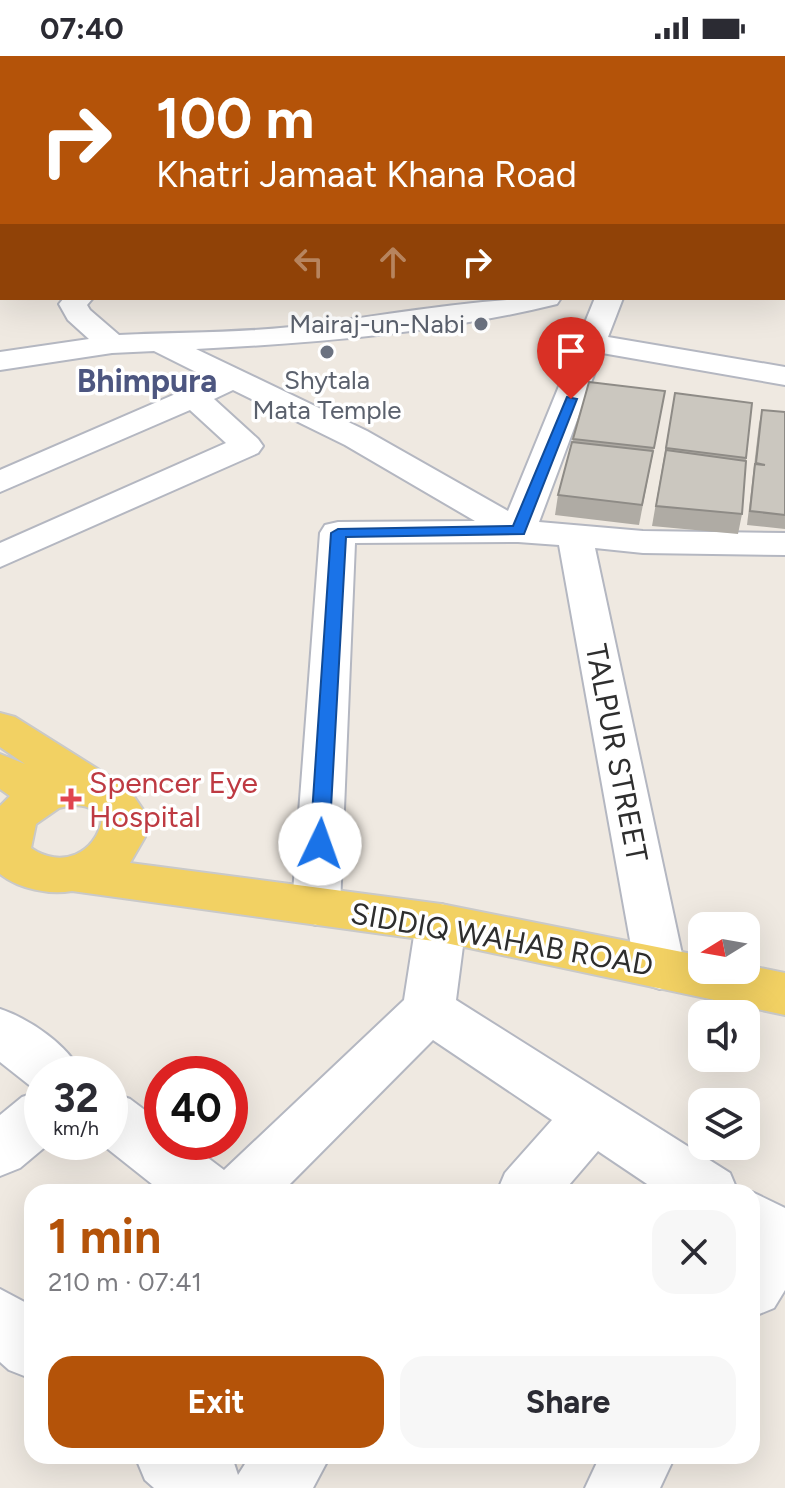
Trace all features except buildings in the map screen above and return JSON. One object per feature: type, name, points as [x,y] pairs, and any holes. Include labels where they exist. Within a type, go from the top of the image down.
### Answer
[{"type":"main road","points":[[0,727],[112,799],[125,817],[122,840],[104,860],[39,874],[17,864],[8,855],[5,844],[10,822],[29,802],[43,795],[73,789],[101,793]]},
{"type":"main road","points":[[0,769],[43,795]]},
{"type":"main road","name":"SIDDIQ WAHAB ROAD","points":[[39,874],[441,923],[785,994]]},
{"type":"street","points":[[77,300],[73,304],[78,314],[112,344]]},
{"type":"street","points":[[0,361],[112,344],[286,336],[476,313],[538,300]]},
{"type":"street","points":[[518,531],[608,300]]},
{"type":"street","points":[[161,343],[356,438],[518,531]]},
{"type":"street","points":[[593,343],[785,376]]},
{"type":"street","points":[[15,476],[234,379]]},
{"type":"street","points":[[0,556],[247,446],[194,397]]},
{"type":"street","points":[[0,451],[15,476],[99,512]]},
{"type":"street","points":[[316,906],[338,533],[518,531],[643,542],[785,544]]},
{"type":"street","name":"TALPUR STREET","points":[[575,537],[660,968]]},
{"type":"street","points":[[250,1184],[429,1010],[441,923]]},
{"type":"street","points":[[429,1010],[697,1184]]},
{"type":"street","points":[[0,1031],[32,1056]]},
{"type":"street","points":[[533,1184],[592,1116]]},
{"type":"street","points":[[0,1150],[24,1130]]},
{"type":"street","points":[[128,1131],[197,1184]]},
{"type":"street","points":[[760,1225],[782,1240],[760,1274]]},
{"type":"street","points":[[0,1321],[24,1340]]},
{"type":"street","points":[[179,1464],[209,1488]]},
{"type":"street","points":[[268,1488],[289,1464]]},
{"type":"street","points":[[620,1488],[636,1464]]},
{"type":"place","name":"Mairaj-un-Nabi","points":[[481,324]]},
{"type":"place","name":"Shytala Mata Temple","points":[[327,352]]},
{"type":"place","name":"Spencer Eye Hospital","points":[[71,799]]},
{"type":"district","name":"Bhimpura","points":[[147,381]]},
{"type":"route","points":[[320,844],[338,533],[518,531],[571,399]]}]
